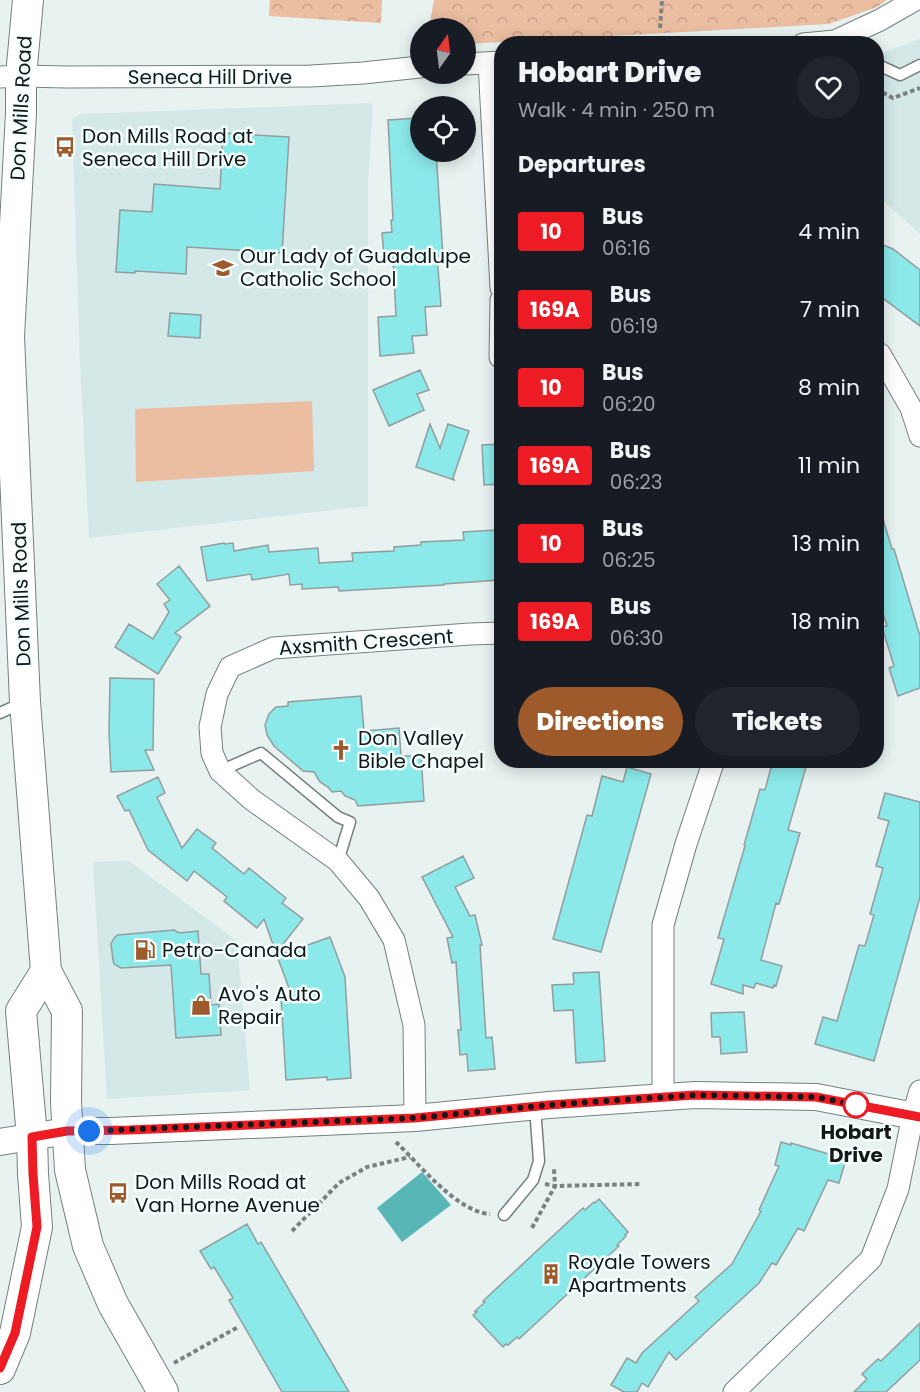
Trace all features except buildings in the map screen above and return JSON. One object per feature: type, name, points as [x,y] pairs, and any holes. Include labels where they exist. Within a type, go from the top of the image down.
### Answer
[{"type":"main road","name":"Don Mills Road","points":[[28,0],[10,76],[21,112],[5,339],[13,501],[13,707],[45,971],[67,1011],[66,1102],[70,1170],[88,1246],[113,1304],[163,1392]]},
{"type":"main road","points":[[0,1368],[15,1333],[37,1227],[21,1011],[45,971]]},
{"type":"street","points":[[850,36],[915,0]]},
{"type":"street","points":[[476,64],[494,63]]},
{"type":"street","name":"Seneca Hill Drive","points":[[10,76],[311,76],[410,68]]},
{"type":"street","points":[[884,361],[911,408],[920,436]]},
{"type":"street","name":"Axsmith Crescent","points":[[220,771],[212,753],[210,727],[216,693],[230,667],[273,648],[494,633]]},
{"type":"street","points":[[663,1096],[663,925],[686,844],[711,768]]},
{"type":"street","points":[[220,771],[251,799],[338,861],[369,898],[394,939],[414,1025],[415,1118]]},
{"type":"street","points":[[734,1392],[871,1259],[898,1190],[920,1091]]},
{"type":"street","points":[[0,1142],[67,1131],[415,1118],[535,1106],[695,1095],[816,1097],[916,1116]]},
{"type":"lane","points":[[884,68],[900,75],[920,65]]},
{"type":"lane","points":[[220,771],[261,753],[338,817],[350,822],[338,861]]},
{"type":"lane","points":[[504,1215],[533,1180],[539,1161],[535,1106]]},
{"type":"path","points":[[660,28],[662,0]]},
{"type":"path","points":[[884,93],[893,98],[920,88]]},
{"type":"path","points":[[374,1120],[454,1199],[482,1214],[504,1215]]},
{"type":"path","points":[[292,1231],[339,1183],[367,1167],[411,1156]]},
{"type":"path","points":[[533,1180],[555,1186],[641,1184]]},
{"type":"path","points":[[172,1364],[238,1327]]},
{"type":"shaded area","points":[[920,39],[920,234],[884,201],[884,52]]},
{"type":"shaded area","name":"Our Lady of Guadalupe Catholic School","points":[[373,103],[368,181],[368,506],[89,538],[80,363],[72,119],[81,114]]},
{"type":"shaded area","points":[[129,861],[237,941],[250,1090],[107,1099],[93,862]]},
{"type":"green space","points":[[270,0],[382,0],[381,23],[269,16]]},
{"type":"green space","points":[[434,0],[887,0],[877,7],[829,24],[611,36],[494,36],[494,42],[476,43],[476,18],[431,18]]},
{"type":"green space","points":[[312,401],[314,471],[136,482],[135,409]]},
{"type":"water","points":[[422,1172],[451,1205],[402,1242],[377,1208]]},
{"type":"bus line","name":"10","points":[[0,1368],[15,1333],[37,1227],[32,1137],[67,1131],[415,1118],[549,1105],[695,1095],[816,1097],[920,1117]]},
{"type":"place","name":"Don Mills Road at Seneca Hill Drive","points":[[65,147]]},
{"type":"place","name":"Our Lady of Guadalupe Catholic School","points":[[223,268]]},
{"type":"place","name":"Don Valley Bible Chapel","points":[[341,750]]},
{"type":"place","name":"Petro-Canada","points":[[145,950]]},
{"type":"place","name":"Avo's Auto Repair","points":[[201,1005]]},
{"type":"place","name":"Hobart Drive","points":[[856,1105]]},
{"type":"place","name":"Don Mills Road at Van Horne Avenue","points":[[118,1193]]},
{"type":"place","name":"Royale Towers Apartments","points":[[551,1274]]},
{"type":"route","points":[[89,1131],[415,1118],[663,1096],[816,1097],[856,1105]]}]
